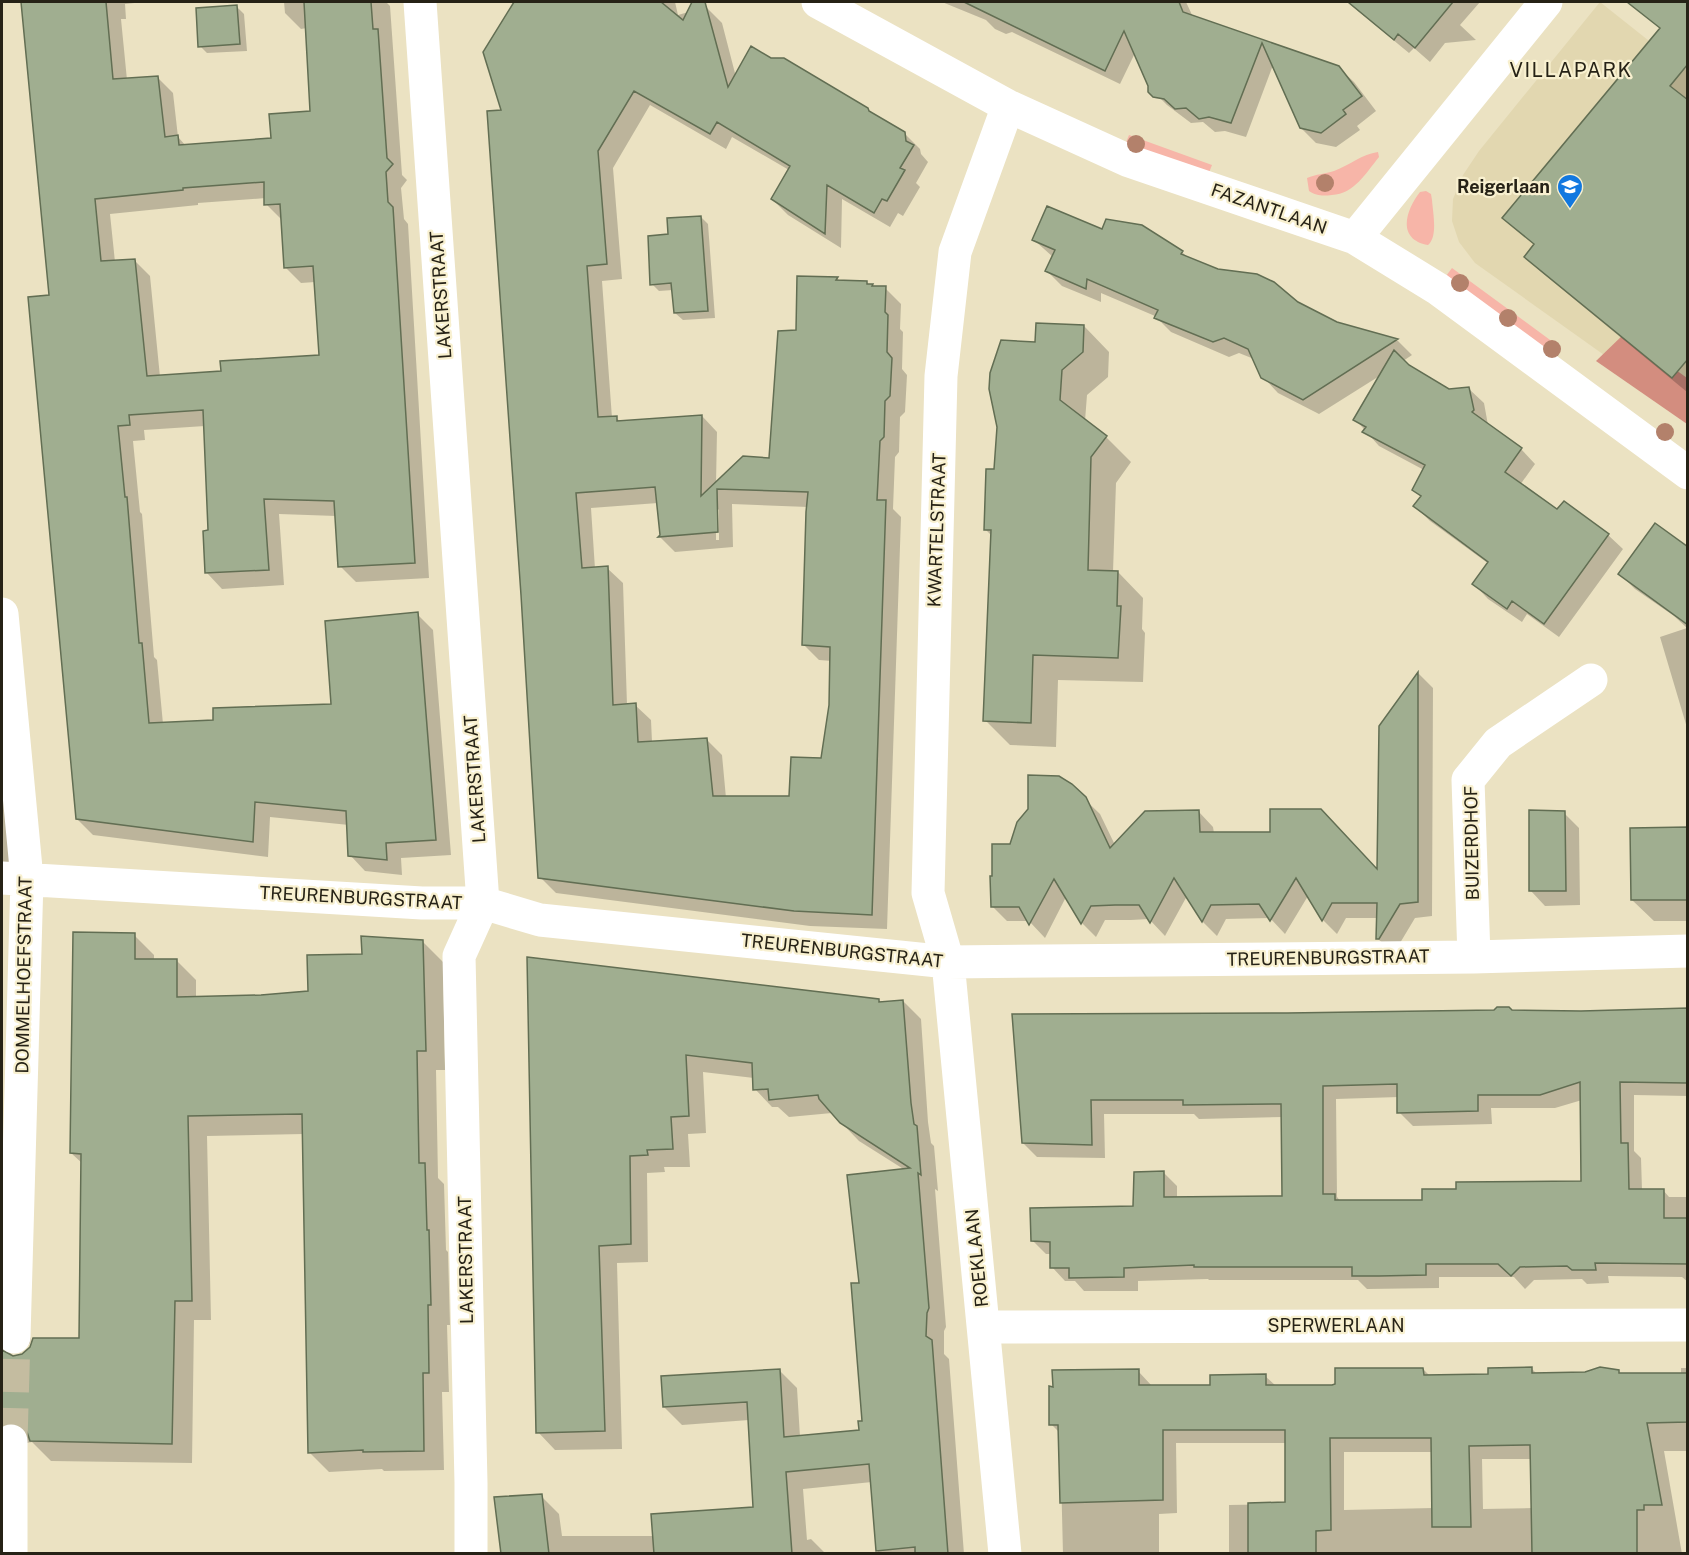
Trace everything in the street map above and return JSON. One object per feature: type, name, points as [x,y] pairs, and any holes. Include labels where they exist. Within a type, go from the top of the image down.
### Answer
[{"type":"street","name":"LAKERSTRAAT","points":[[420,2],[483,903],[459,956],[471,1554]]},
{"type":"street","name":"FAZANTLAAN","points":[[818,2],[1008,106],[1129,161],[1355,238],[1438,288],[1688,473]]},
{"type":"street","points":[[1355,238],[1546,2]]},
{"type":"street","name":"KWARTELSTRAAT","points":[[948,962],[928,893],[941,376],[955,252],[1008,106]]},
{"type":"street","name":"DOMMELHOEFSTRAAT","points":[[2,614],[14,879],[14,1337]]},
{"type":"street","name":"BUIZERDHOF","points":[[1474,957],[1468,780],[1498,743],[1591,680]]},
{"type":"street","name":"TREURENBURGSTRAAT","points":[[14,879],[422,903],[483,903],[540,920],[948,962],[1474,957],[1688,951]]},
{"type":"street","name":"ROEKLAAN","points":[[948,962],[1005,1554]]},
{"type":"street","name":"SPERWERLAAN","points":[[984,1327],[1688,1325]]},
{"type":"street","points":[[8,1462],[11,1554]]},
{"type":"shaded area","name":"Reigerlaan","points":[[1600,2],[1687,71],[1687,414],[1475,263],[1459,242],[1452,221],[1453,199],[1463,175],[1479,151]]},
{"type":"shaded area","points":[[1129,135],[1212,165],[1208,175],[1125,145]]},
{"type":"shaded area","points":[[1378,152],[1379,157],[1369,170],[1347,191],[1325,196],[1309,191],[1307,178],[1334,171]]},
{"type":"shaded area","points":[[1426,191],[1431,194],[1434,224],[1433,236],[1428,245],[1411,237],[1407,223],[1415,199],[1420,192]]},
{"type":"shaded area","points":[[1452,268],[1561,348],[1555,356],[1446,276]]},
{"type":"shaded area","points":[[1625,333],[1687,378],[1687,424],[1596,361]]},
{"type":"building","points":[[21,2],[106,2],[113,79],[158,76],[165,137],[178,135],[179,145],[271,138],[269,114],[310,111],[304,2],[371,2],[373,29],[378,29],[387,158],[393,164],[386,172],[388,202],[393,207],[415,563],[338,567],[334,501],[264,499],[269,570],[205,573],[203,531],[208,530],[203,410],[129,415],[130,425],[118,426],[149,723],[213,720],[213,708],[331,704],[325,621],[418,612],[436,840],[386,843],[387,860],[348,856],[346,811],[255,802],[253,842],[76,819],[28,297],[49,295]],"holes":[[[264,182],[264,205],[280,204],[284,268],[313,266],[319,355],[220,361],[221,371],[147,376],[135,259],[101,261],[95,199],[183,190],[183,188]]]},
{"type":"building","points":[[514,2],[661,2],[683,20],[692,2],[705,2],[728,87],[751,46],[771,58],[784,58],[868,108],[869,111],[905,132],[906,141],[914,145],[900,168],[905,170],[887,201],[882,199],[874,213],[827,185],[825,234],[771,199],[790,166],[717,122],[710,134],[634,91],[598,151],[607,264],[587,266],[598,417],[617,416],[617,421],[702,415],[701,496],[743,456],[769,458],[778,331],[796,330],[797,276],[838,277],[836,280],[867,281],[867,284],[873,284],[872,286],[886,286],[887,352],[892,358],[890,396],[885,401],[884,437],[880,441],[877,500],[886,500],[872,915],[794,911],[538,878],[521,595],[487,111],[501,110],[483,52]],"holes":[[[655,487],[660,535],[658,537],[718,532],[717,489],[808,492],[802,645],[830,647],[829,705],[821,758],[791,757],[789,796],[713,796],[707,738],[638,742],[636,703],[613,705],[608,566],[582,568],[576,493]]]},
{"type":"building","points":[[964,2],[1179,2],[1183,12],[1339,66],[1362,96],[1343,110],[1346,114],[1321,133],[1300,128],[1262,43],[1231,123],[1209,117],[1199,119],[1186,108],[1175,109],[1164,99],[1153,97],[1148,92],[1148,86],[1124,31],[1105,71]]},
{"type":"building","points":[[1348,2],[1453,2],[1415,48],[1398,34],[1394,40]]},
{"type":"building","points":[[1627,2],[1688,2],[1688,64],[1670,86],[1688,100],[1688,359],[1672,378],[1524,257],[1534,244],[1502,218],[1660,28]]},
{"type":"building","points":[[237,5],[240,44],[198,47],[196,8]]},
{"type":"building","points":[[1047,206],[1102,229],[1106,219],[1142,225],[1183,251],[1181,254],[1218,269],[1257,274],[1274,282],[1298,302],[1337,322],[1398,339],[1303,400],[1261,378],[1248,349],[1224,338],[1213,342],[1154,318],[1158,310],[1087,279],[1086,289],[1045,271],[1055,250],[1032,240]]},
{"type":"building","points":[[701,216],[708,311],[674,313],[671,283],[650,285],[648,236],[668,234],[667,218]]},
{"type":"building","points":[[1036,323],[1084,325],[1083,352],[1062,370],[1060,400],[1107,436],[1091,457],[1088,570],[1118,571],[1117,606],[1121,606],[1118,658],[1033,655],[1031,723],[983,721],[991,530],[984,530],[986,469],[994,469],[997,427],[989,389],[990,373],[1001,340],[1035,342]]},
{"type":"building","points":[[1394,350],[1409,365],[1449,389],[1469,387],[1474,410],[1472,412],[1522,448],[1505,472],[1557,509],[1564,501],[1609,534],[1544,624],[1512,601],[1507,609],[1472,584],[1488,562],[1413,506],[1421,496],[1412,490],[1425,465],[1362,432],[1366,427],[1353,420]]},
{"type":"building","points":[[1655,523],[1688,547],[1688,625],[1618,574]]},
{"type":"building","points":[[1418,672],[1418,902],[1400,904],[1379,939],[1376,939],[1377,903],[1332,903],[1322,921],[1296,878],[1270,921],[1259,904],[1211,905],[1202,922],[1174,878],[1150,923],[1139,905],[1115,905],[1091,906],[1081,924],[1054,879],[1029,925],[1019,907],[991,907],[992,844],[1010,844],[1017,822],[1028,809],[1028,775],[1059,776],[1072,784],[1086,797],[1110,848],[1145,811],[1199,810],[1200,832],[1270,832],[1270,809],[1321,809],[1377,869],[1379,726]]},
{"type":"building","points":[[1529,810],[1565,811],[1566,891],[1529,891]]},
{"type":"building","points":[[1688,827],[1688,900],[1631,900],[1630,828]]},
{"type":"building","points":[[73,932],[135,933],[135,959],[177,959],[177,997],[261,995],[308,991],[307,955],[362,954],[361,936],[423,940],[426,1051],[417,1051],[419,1163],[425,1163],[431,1305],[428,1305],[429,1373],[423,1373],[424,1451],[363,1452],[363,1450],[308,1453],[302,1114],[188,1116],[192,1301],[175,1301],[172,1444],[30,1441],[21,1425],[12,1422],[2,1425],[2,1350],[13,1356],[22,1354],[30,1347],[33,1338],[79,1338],[81,1154],[70,1153]]},
{"type":"building","points":[[527,957],[879,999],[879,1002],[903,1000],[911,1103],[914,1124],[917,1126],[921,1175],[918,1173],[929,1308],[926,1336],[932,1340],[948,1554],[915,1554],[915,1547],[876,1551],[869,1464],[786,1472],[792,1554],[654,1554],[651,1514],[753,1507],[747,1402],[663,1407],[661,1376],[780,1369],[784,1437],[859,1430],[858,1421],[862,1421],[851,1283],[859,1283],[847,1175],[910,1168],[840,1123],[818,1095],[769,1100],[768,1089],[753,1090],[752,1063],[686,1055],[689,1116],[671,1117],[673,1149],[647,1150],[648,1155],[630,1156],[631,1244],[599,1246],[605,1431],[536,1433]]},
{"type":"building","points":[[1497,1007],[1509,1007],[1512,1010],[1581,1011],[1688,1008],[1688,1081],[1686,1083],[1620,1082],[1621,1143],[1628,1143],[1629,1189],[1664,1189],[1664,1218],[1688,1218],[1688,1264],[1595,1263],[1596,1270],[1572,1270],[1567,1266],[1520,1267],[1511,1276],[1498,1264],[1426,1264],[1426,1275],[1379,1276],[1352,1276],[1352,1267],[1194,1267],[1194,1265],[1124,1268],[1124,1277],[1069,1278],[1069,1268],[1050,1268],[1050,1242],[1031,1241],[1030,1208],[1133,1206],[1134,1172],[1164,1171],[1164,1197],[1282,1196],[1281,1104],[1183,1105],[1183,1100],[1091,1100],[1092,1145],[1022,1143],[1012,1014],[1494,1010]],"holes":[[[1580,1082],[1581,1181],[1456,1182],[1456,1189],[1422,1189],[1422,1200],[1335,1200],[1335,1194],[1323,1194],[1323,1086],[1397,1084],[1397,1113],[1478,1111],[1478,1095],[1540,1095]]]},
{"type":"building","points":[[1532,1367],[1532,1373],[1585,1372],[1600,1367],[1619,1370],[1619,1373],[1688,1373],[1688,1422],[1647,1423],[1662,1505],[1644,1505],[1644,1510],[1637,1510],[1637,1554],[1532,1554],[1530,1445],[1469,1446],[1471,1527],[1432,1527],[1431,1438],[1330,1438],[1331,1530],[1316,1531],[1316,1554],[1248,1554],[1248,1503],[1285,1502],[1285,1430],[1163,1430],[1163,1500],[1060,1503],[1058,1425],[1049,1425],[1049,1386],[1053,1387],[1052,1370],[1139,1369],[1139,1385],[1210,1385],[1210,1375],[1266,1374],[1266,1385],[1332,1385],[1335,1384],[1335,1368],[1423,1368],[1424,1375],[1488,1374],[1488,1368]]},
{"type":"building","points":[[542,1494],[549,1554],[501,1554],[494,1497]]},
{"type":"tunnel","points":[[11,1441],[14,1337]]},
{"type":"place","name":"Reigerlaan","points":[[1570,210]]},
{"type":"district","name":"VILLAPARK","points":[[1571,70]]}]
